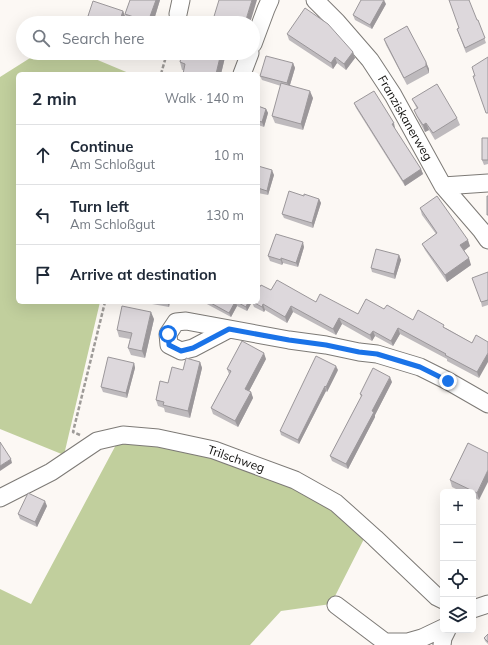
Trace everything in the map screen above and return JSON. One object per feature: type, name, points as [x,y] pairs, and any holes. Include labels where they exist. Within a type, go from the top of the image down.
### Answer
[{"type":"street","points":[[260,25],[270,0]]},
{"type":"street","name":"Franziskanerweg","points":[[315,0],[338,22],[370,60],[393,95],[443,186],[488,240]]},
{"type":"street","points":[[243,72],[247,60]]},
{"type":"street","points":[[443,186],[488,183]]},
{"type":"street","points":[[229,329],[377,354],[420,367],[488,404]]},
{"type":"street","name":"Trilschweg","points":[[0,498],[51,472],[97,441],[123,435],[158,438],[214,450],[295,480],[336,503],[440,598]]},
{"type":"street","points":[[476,607],[488,604]]},
{"type":"street","points":[[336,605],[385,642],[408,642],[422,638],[440,629]]},
{"type":"street","points":[[442,645],[446,633]]},
{"type":"path","points":[[162,72],[165,60]]},
{"type":"path","points":[[97,441],[74,432],[105,304]]},
{"type":"green space","points":[[27,60],[98,60],[126,72],[16,72],[16,304],[100,304],[64,455],[0,429],[0,77]]},
{"type":"green space","points":[[118,441],[212,455],[293,484],[333,508],[365,537],[331,604],[281,611],[250,645],[0,645],[0,589],[31,604]]},
{"type":"building","points":[[130,0],[156,0],[150,16],[131,16],[125,14]]},
{"type":"building","points":[[219,0],[252,0],[247,16],[214,16]]},
{"type":"building","points":[[361,0],[384,0],[370,25],[353,15]]},
{"type":"building","points":[[449,0],[469,0],[485,38],[465,48],[457,29],[459,28]]},
{"type":"building","points":[[93,1],[123,11],[121,16],[88,16]]},
{"type":"building","points":[[305,8],[328,24],[353,52],[344,64],[335,57],[331,63],[287,34]]},
{"type":"building","points":[[407,26],[426,62],[426,66],[404,78],[384,39]]},
{"type":"building","points":[[266,56],[293,63],[287,83],[260,76]]},
{"type":"building","points":[[488,57],[488,113],[486,113],[473,76],[475,76],[472,67]]},
{"type":"building","points":[[180,60],[219,60],[216,72],[183,72],[185,64],[180,62]]},
{"type":"building","points":[[281,83],[310,91],[301,124],[272,116]]},
{"type":"building","points":[[437,84],[457,118],[433,133],[426,123],[423,125],[417,116],[414,110],[418,108],[412,99]]},
{"type":"building","points":[[374,91],[394,123],[392,124],[421,169],[403,181],[354,103]]},
{"type":"building","points":[[260,107],[266,109],[262,122],[260,122]]},
{"type":"building","points":[[482,138],[488,138],[488,160],[482,160]]},
{"type":"building","points":[[260,167],[272,170],[267,191],[260,189]]},
{"type":"building","points":[[289,191],[319,199],[312,223],[282,214]]},
{"type":"building","points":[[437,196],[468,240],[460,245],[469,258],[445,275],[422,244],[437,233],[420,208]]},
{"type":"building","points":[[488,196],[488,215],[487,215]]},
{"type":"building","points":[[276,234],[303,242],[296,263],[281,258],[281,260],[268,256]]},
{"type":"building","points":[[376,249],[399,255],[394,274],[371,268]]},
{"type":"building","points":[[488,272],[488,300],[481,302],[472,278]]},
{"type":"building","points":[[277,280],[316,302],[320,294],[358,314],[366,299],[384,309],[387,305],[413,320],[418,310],[444,325],[443,327],[472,343],[476,335],[488,342],[488,353],[477,372],[398,328],[391,341],[373,331],[370,335],[339,318],[333,329],[291,306],[285,317],[263,304],[262,307],[257,304],[260,304],[261,285],[271,290]]},
{"type":"building","points":[[213,304],[234,304],[229,313]]},
{"type":"building","points":[[122,306],[151,312],[142,351],[128,348],[132,333],[117,330]]},
{"type":"building","points":[[242,341],[264,353],[245,389],[251,392],[235,421],[211,408],[231,371],[227,369]]},
{"type":"building","points":[[316,356],[336,366],[298,440],[280,431]]},
{"type":"building","points":[[108,357],[134,363],[126,393],[101,387]]},
{"type":"building","points":[[186,358],[200,362],[188,411],[163,405],[164,402],[156,400],[160,381],[168,383],[172,367],[183,370]]},
{"type":"building","points":[[373,368],[390,377],[372,411],[374,412],[346,464],[330,456],[362,395],[360,394]]},
{"type":"building","points":[[0,442],[11,459],[0,466]]},
{"type":"building","points":[[468,443],[488,453],[488,470],[477,493],[476,489],[469,489],[450,480]]},
{"type":"building","points":[[28,493],[45,501],[35,522],[18,514]]},
{"type":"building","points":[[488,634],[488,642],[484,638]]},
{"type":"route","points":[[168,334],[169,345],[181,351],[193,348],[229,329],[326,345],[377,354],[420,367],[448,381]]}]
